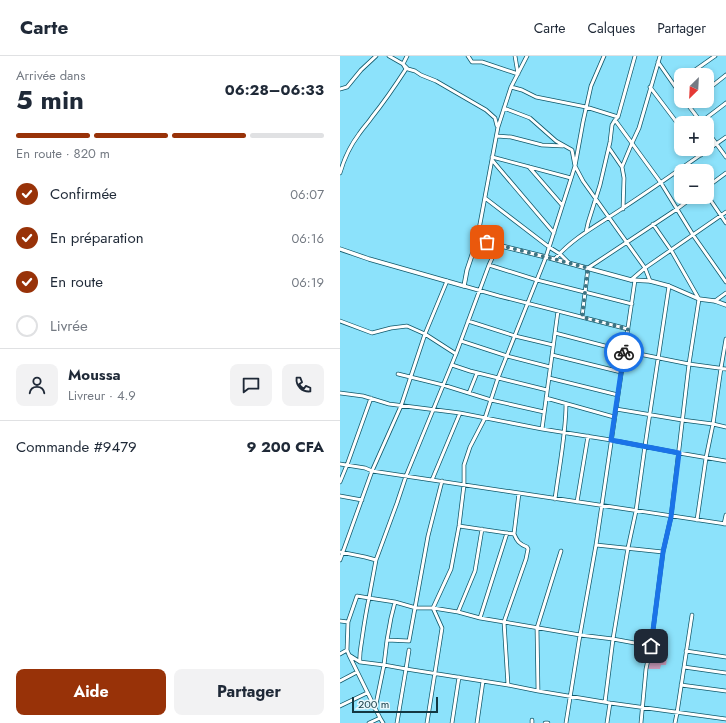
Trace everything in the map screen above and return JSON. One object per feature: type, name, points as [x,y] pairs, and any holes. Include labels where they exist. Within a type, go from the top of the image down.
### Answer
[{"type":"street","points":[[340,90],[347,86],[376,56]]},
{"type":"street","points":[[389,56],[408,69],[436,82],[486,110],[496,118],[498,127]]},
{"type":"street","points":[[402,64],[407,56]]},
{"type":"street","points":[[468,56],[472,62],[482,62],[518,74]]},
{"type":"street","points":[[514,56],[518,74]]},
{"type":"street","points":[[464,286],[467,270],[477,240],[498,127],[511,87],[527,56]]},
{"type":"street","points":[[427,723],[442,628],[433,608],[451,569],[459,526],[464,485],[464,465],[470,447],[485,418],[506,356],[546,257],[575,166],[591,86],[604,56]]},
{"type":"street","points":[[586,232],[609,148],[612,125],[616,118],[635,56]]},
{"type":"street","points":[[622,167],[639,128],[660,56]]},
{"type":"street","points":[[698,68],[715,56]]},
{"type":"street","points":[[658,62],[674,85]]},
{"type":"street","points":[[340,173],[351,146],[406,69],[402,64]]},
{"type":"street","points":[[714,84],[726,75]]},
{"type":"street","points":[[511,87],[522,90],[536,97],[586,107],[616,118],[693,235],[726,282]]},
{"type":"street","points":[[650,87],[674,119]]},
{"type":"street","points":[[709,116],[726,103]]},
{"type":"street","points":[[504,108],[530,118],[556,141],[572,150]]},
{"type":"street","points":[[690,108],[696,116]]},
{"type":"street","points":[[497,136],[511,137],[542,145],[562,145],[572,150]]},
{"type":"street","points":[[716,144],[726,137]]},
{"type":"street","points":[[714,141],[726,157]]},
{"type":"street","points":[[609,148],[622,167],[624,178],[623,209]]},
{"type":"street","points":[[572,150],[575,166],[583,181],[645,268],[650,281]]},
{"type":"street","points":[[555,259],[586,232],[623,209],[700,156]]},
{"type":"street","points":[[492,159],[571,178]]},
{"type":"street","points":[[492,159],[554,233]]},
{"type":"street","points":[[529,167],[562,205]]},
{"type":"street","points":[[714,182],[726,173]]},
{"type":"street","points":[[485,198],[560,254],[569,263]]},
{"type":"street","points":[[582,317],[588,268],[683,204]]},
{"type":"street","points":[[713,204],[726,223]]},
{"type":"street","points":[[566,723],[596,545],[632,304],[633,280],[645,268],[726,212]]},
{"type":"street","points":[[641,723],[646,669],[651,646],[663,552],[671,517],[689,364],[699,298],[671,250],[653,224]]},
{"type":"street","points":[[477,240],[633,280],[650,281],[669,286],[699,298],[726,305]]},
{"type":"street","points":[[360,662],[359,656],[365,615],[376,560],[406,476],[452,365],[489,265],[498,245]]},
{"type":"street","points":[[340,249],[480,291],[628,329]]},
{"type":"street","points":[[489,265],[537,280],[632,304]]},
{"type":"street","points":[[340,560],[341,552],[372,471],[401,406],[425,334],[447,281]]},
{"type":"street","points":[[605,702],[613,639],[628,548],[636,511],[669,286]]},
{"type":"street","points":[[715,301],[726,293]]},
{"type":"street","points":[[542,429],[558,311]]},
{"type":"street","points":[[340,321],[372,333],[407,326],[425,334],[456,354]]},
{"type":"street","points":[[468,321],[515,336],[553,345]]},
{"type":"street","points":[[555,333],[624,351],[689,364],[726,369]]},
{"type":"street","points":[[697,520],[726,339]]},
{"type":"street","points":[[461,341],[506,356],[550,367]]},
{"type":"street","points":[[552,355],[621,372]]},
{"type":"street","points":[[452,365],[477,373],[547,390]]},
{"type":"street","points":[[469,393],[477,373]]},
{"type":"street","points":[[398,374],[443,385],[491,400],[544,412]]},
{"type":"street","points":[[549,378],[618,395]]},
{"type":"street","points":[[340,398],[341,393],[362,396],[389,404],[460,413],[726,461]]},
{"type":"street","points":[[340,482],[371,398]]},
{"type":"street","points":[[546,398],[614,417]]},
{"type":"street","points":[[555,499],[564,432],[566,404]]},
{"type":"street","points":[[616,409],[726,427]]},
{"type":"street","points":[[432,480],[460,413]]},
{"type":"street","points":[[577,502],[588,436]]},
{"type":"street","points":[[340,464],[365,468],[372,471],[432,480],[442,480],[464,485],[671,517],[725,524],[726,515]]},
{"type":"street","points":[[387,640],[409,641],[428,536],[442,480]]},
{"type":"street","points":[[508,685],[504,622],[526,559],[528,549],[517,542],[514,534],[519,493]]},
{"type":"street","points":[[340,496],[362,500]]},
{"type":"street","points":[[459,526],[514,534]]},
{"type":"street","points":[[458,612],[475,571],[482,529]]},
{"type":"street","points":[[480,618],[507,533]]},
{"type":"street","points":[[596,545],[663,552]]},
{"type":"street","points":[[538,691],[537,628],[560,551]]},
{"type":"street","points":[[341,552],[376,560]]},
{"type":"street","points":[[383,723],[347,650],[348,622],[357,596],[395,602],[416,608],[433,608],[458,612],[480,618],[651,646]]},
{"type":"street","points":[[375,709],[395,602]]},
{"type":"street","points":[[675,723],[692,615]]},
{"type":"street","points":[[340,621],[348,622]]},
{"type":"street","points":[[340,654],[347,650]]},
{"type":"street","points":[[397,723],[409,650]]},
{"type":"street","points":[[686,651],[726,657]]},
{"type":"street","points":[[349,655],[360,662],[406,668],[570,697],[726,719]]},
{"type":"street","points":[[684,667],[726,673]]},
{"type":"street","points":[[340,681],[357,672]]},
{"type":"street","points":[[452,723],[459,677]]},
{"type":"street","points":[[477,723],[483,681]]},
{"type":"street","points":[[681,685],[726,691]]},
{"type":"street","points":[[340,706],[367,692]]},
{"type":"street","points":[[607,723],[610,703]]},
{"type":"street","points":[[369,723],[380,718]]},
{"type":"shaded area","points":[[652,649],[668,651],[666,665],[661,665],[660,669],[646,669]]},
{"type":"way so far","points":[[487,242],[588,268],[582,317],[628,329],[624,352]]},
{"type":"route","points":[[624,352],[611,440],[679,453],[671,517],[663,552],[651,646]]}]
